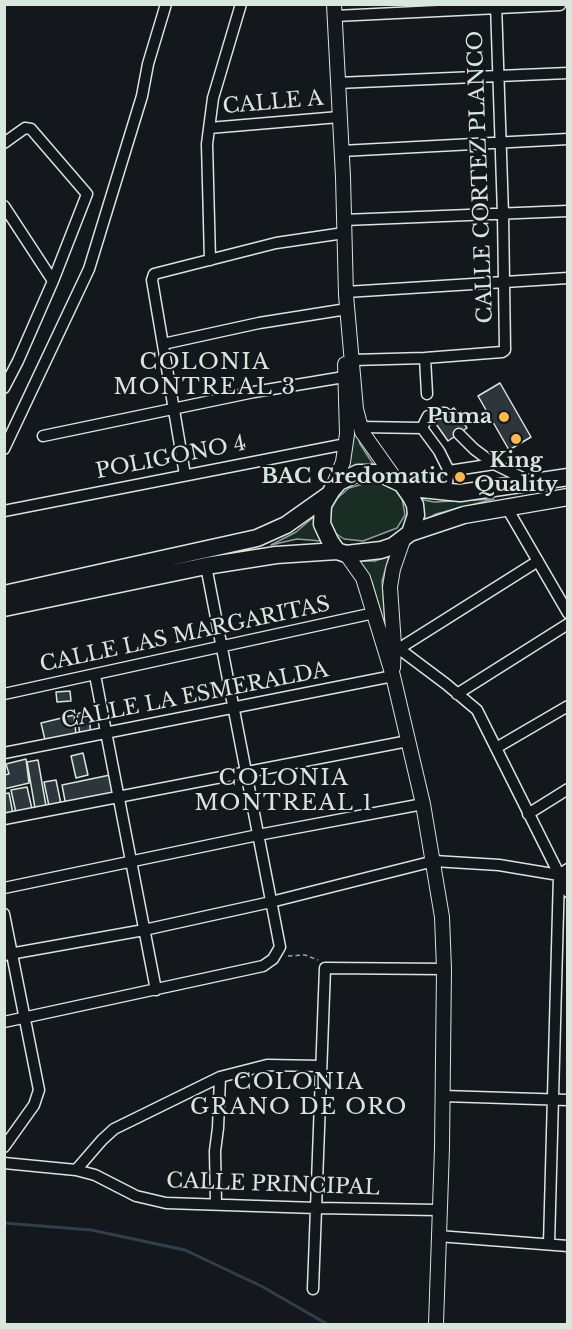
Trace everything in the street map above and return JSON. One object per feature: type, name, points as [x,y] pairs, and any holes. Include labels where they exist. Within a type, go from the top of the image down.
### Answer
[{"type":"highway","points":[[4,594],[257,538],[286,525],[348,477],[358,473],[379,473],[399,482],[441,492],[460,493],[567,477]]},
{"type":"highway","points":[[399,482],[415,505],[416,515],[407,537]]},
{"type":"highway","points":[[330,493],[321,514],[322,524],[330,541],[342,553]]},
{"type":"highway","points":[[4,608],[206,566],[276,555],[381,550],[407,537],[464,515],[567,497]]},
{"type":"main road","points":[[334,10],[346,292],[356,409],[361,427],[375,453],[399,482]]},
{"type":"main road","points":[[330,493],[343,462],[346,444],[344,377],[348,315]]},
{"type":"main road","points":[[393,676],[397,647],[390,587],[393,569],[407,537]]},
{"type":"main road","points":[[342,553],[363,578],[393,676],[423,804],[442,917],[443,1096],[436,1324]]},
{"type":"street","points":[[4,449],[89,269],[142,96],[148,64],[166,4]]},
{"type":"street","points":[[210,260],[207,144],[213,98],[241,4]]},
{"type":"street","points":[[334,10],[561,5]]},
{"type":"street","name":"CALLE CORTEZ PLANCO","points":[[425,358],[502,352],[505,347],[496,6]]},
{"type":"street","points":[[337,83],[567,73]]},
{"type":"street","name":"CALLE A","points":[[209,128],[339,117]]},
{"type":"street","points":[[4,143],[25,128],[31,129],[87,194],[53,281],[4,388]]},
{"type":"street","points":[[341,151],[567,139]]},
{"type":"street","points":[[4,206],[53,281]]},
{"type":"street","points":[[185,475],[152,280],[154,274],[344,227],[567,211]]},
{"type":"street","points":[[346,292],[567,278]]},
{"type":"street","points":[[163,344],[259,323],[348,315]]},
{"type":"street","points":[[352,360],[425,358],[427,394]]},
{"type":"street","points":[[44,436],[254,392],[344,377]]},
{"type":"street","points":[[422,428],[428,416],[445,413]]},
{"type":"street","points":[[361,427],[422,428]]},
{"type":"street","points":[[422,428],[450,471],[441,492]]},
{"type":"street","points":[[459,434],[494,464],[532,483]]},
{"type":"street","name":"POLIGONO 4","points":[[4,511],[346,444]]},
{"type":"street","points":[[450,471],[494,464]]},
{"type":"street","points":[[507,508],[567,613]]},
{"type":"street","points":[[538,561],[397,647],[477,710],[528,814],[563,872],[567,892]]},
{"type":"street","points":[[4,1022],[263,966],[273,959],[280,947],[206,566]]},
{"type":"street","name":"CALLE LAS MARGARITAS","points":[[4,694],[374,614]]},
{"type":"street","points":[[457,693],[567,624]]},
{"type":"street","points":[[95,675],[156,990]]},
{"type":"street","name":"CALLE LA ESMERALDA","points":[[4,753],[393,676]]},
{"type":"street","points":[[496,748],[567,706]]},
{"type":"street","points":[[4,819],[408,741]]},
{"type":"street","points":[[528,814],[567,789]]},
{"type":"street","points":[[4,888],[258,835],[423,804]]},
{"type":"street","points":[[8,955],[144,930],[271,902],[434,861],[563,872]]},
{"type":"street","points":[[549,1244],[563,872]]},
{"type":"street","points":[[4,914],[8,955],[25,1018],[39,1090],[34,1105],[4,1147]]},
{"type":"street","points":[[313,1289],[325,968],[444,969]]},
{"type":"street","points":[[76,1170],[114,1129],[220,1077],[267,1065],[320,1066]]},
{"type":"street","points":[[216,1204],[215,1151],[220,1077]]},
{"type":"street","points":[[443,1096],[567,1100]]},
{"type":"street","name":"CALLE PRINCIPAL","points":[[4,1163],[76,1170],[95,1175],[126,1191],[152,1200],[185,1205],[438,1210]]},
{"type":"street","points":[[438,1236],[567,1246]]},
{"type":"path","points":[[273,959],[292,955],[305,956],[317,959],[325,968]]},
{"type":"green space","points":[[350,402],[360,444],[375,467],[343,472]]},
{"type":"green space","points":[[377,483],[390,485],[402,498],[405,515],[397,528],[363,541],[344,539],[335,533],[330,520],[333,502],[349,488]]},
{"type":"green space","points":[[419,499],[434,502],[494,499],[436,514],[422,522]]},
{"type":"green space","points":[[316,515],[321,541],[297,539],[271,545],[296,532]]},
{"type":"green space","points":[[389,556],[382,581],[385,626],[372,582],[359,561],[375,561]]},
{"type":"building","name":"Puma","points":[[500,383],[531,437],[509,450],[478,396]]},
{"type":"building","name":"Puma","points":[[454,408],[467,428],[448,441],[434,421]]},
{"type":"building","points":[[70,691],[71,701],[57,702],[56,692]]},
{"type":"building","points":[[83,712],[85,718],[89,717],[91,734],[80,735],[77,714]]},
{"type":"building","points":[[74,715],[76,735],[45,740],[41,723]]},
{"type":"building","points":[[83,753],[88,775],[76,778],[71,756]]},
{"type":"building","points":[[26,759],[29,783],[4,789],[4,775],[9,774],[6,764]]},
{"type":"building","points":[[38,760],[46,806],[35,808],[27,762]]},
{"type":"building","points":[[110,775],[114,795],[66,806],[62,785]]},
{"type":"building","points":[[56,780],[61,804],[49,806],[44,782]]},
{"type":"building","points":[[27,787],[32,809],[16,813],[11,790]]},
{"type":"building","points":[[9,793],[13,814],[4,815],[4,794]]},
{"type":"waterway","points":[[4,1223],[91,1230],[185,1250],[263,1287],[327,1324]]},
{"type":"tunnel","points":[[445,413],[459,434]]},
{"type":"place","name":"Puma","points":[[504,417]]},
{"type":"place","name":"King Quality","points":[[516,439]]},
{"type":"place","name":"BAC Credomatic","points":[[460,477]]},
{"type":"district","name":"COLONIA MONTREAL 3","points":[[205,376]]},
{"type":"district","name":"COLONIA MONTREAL 1","points":[[284,792]]},
{"type":"district","name":"COLONIA GRANO DE ORO","points":[[299,1096]]}]
